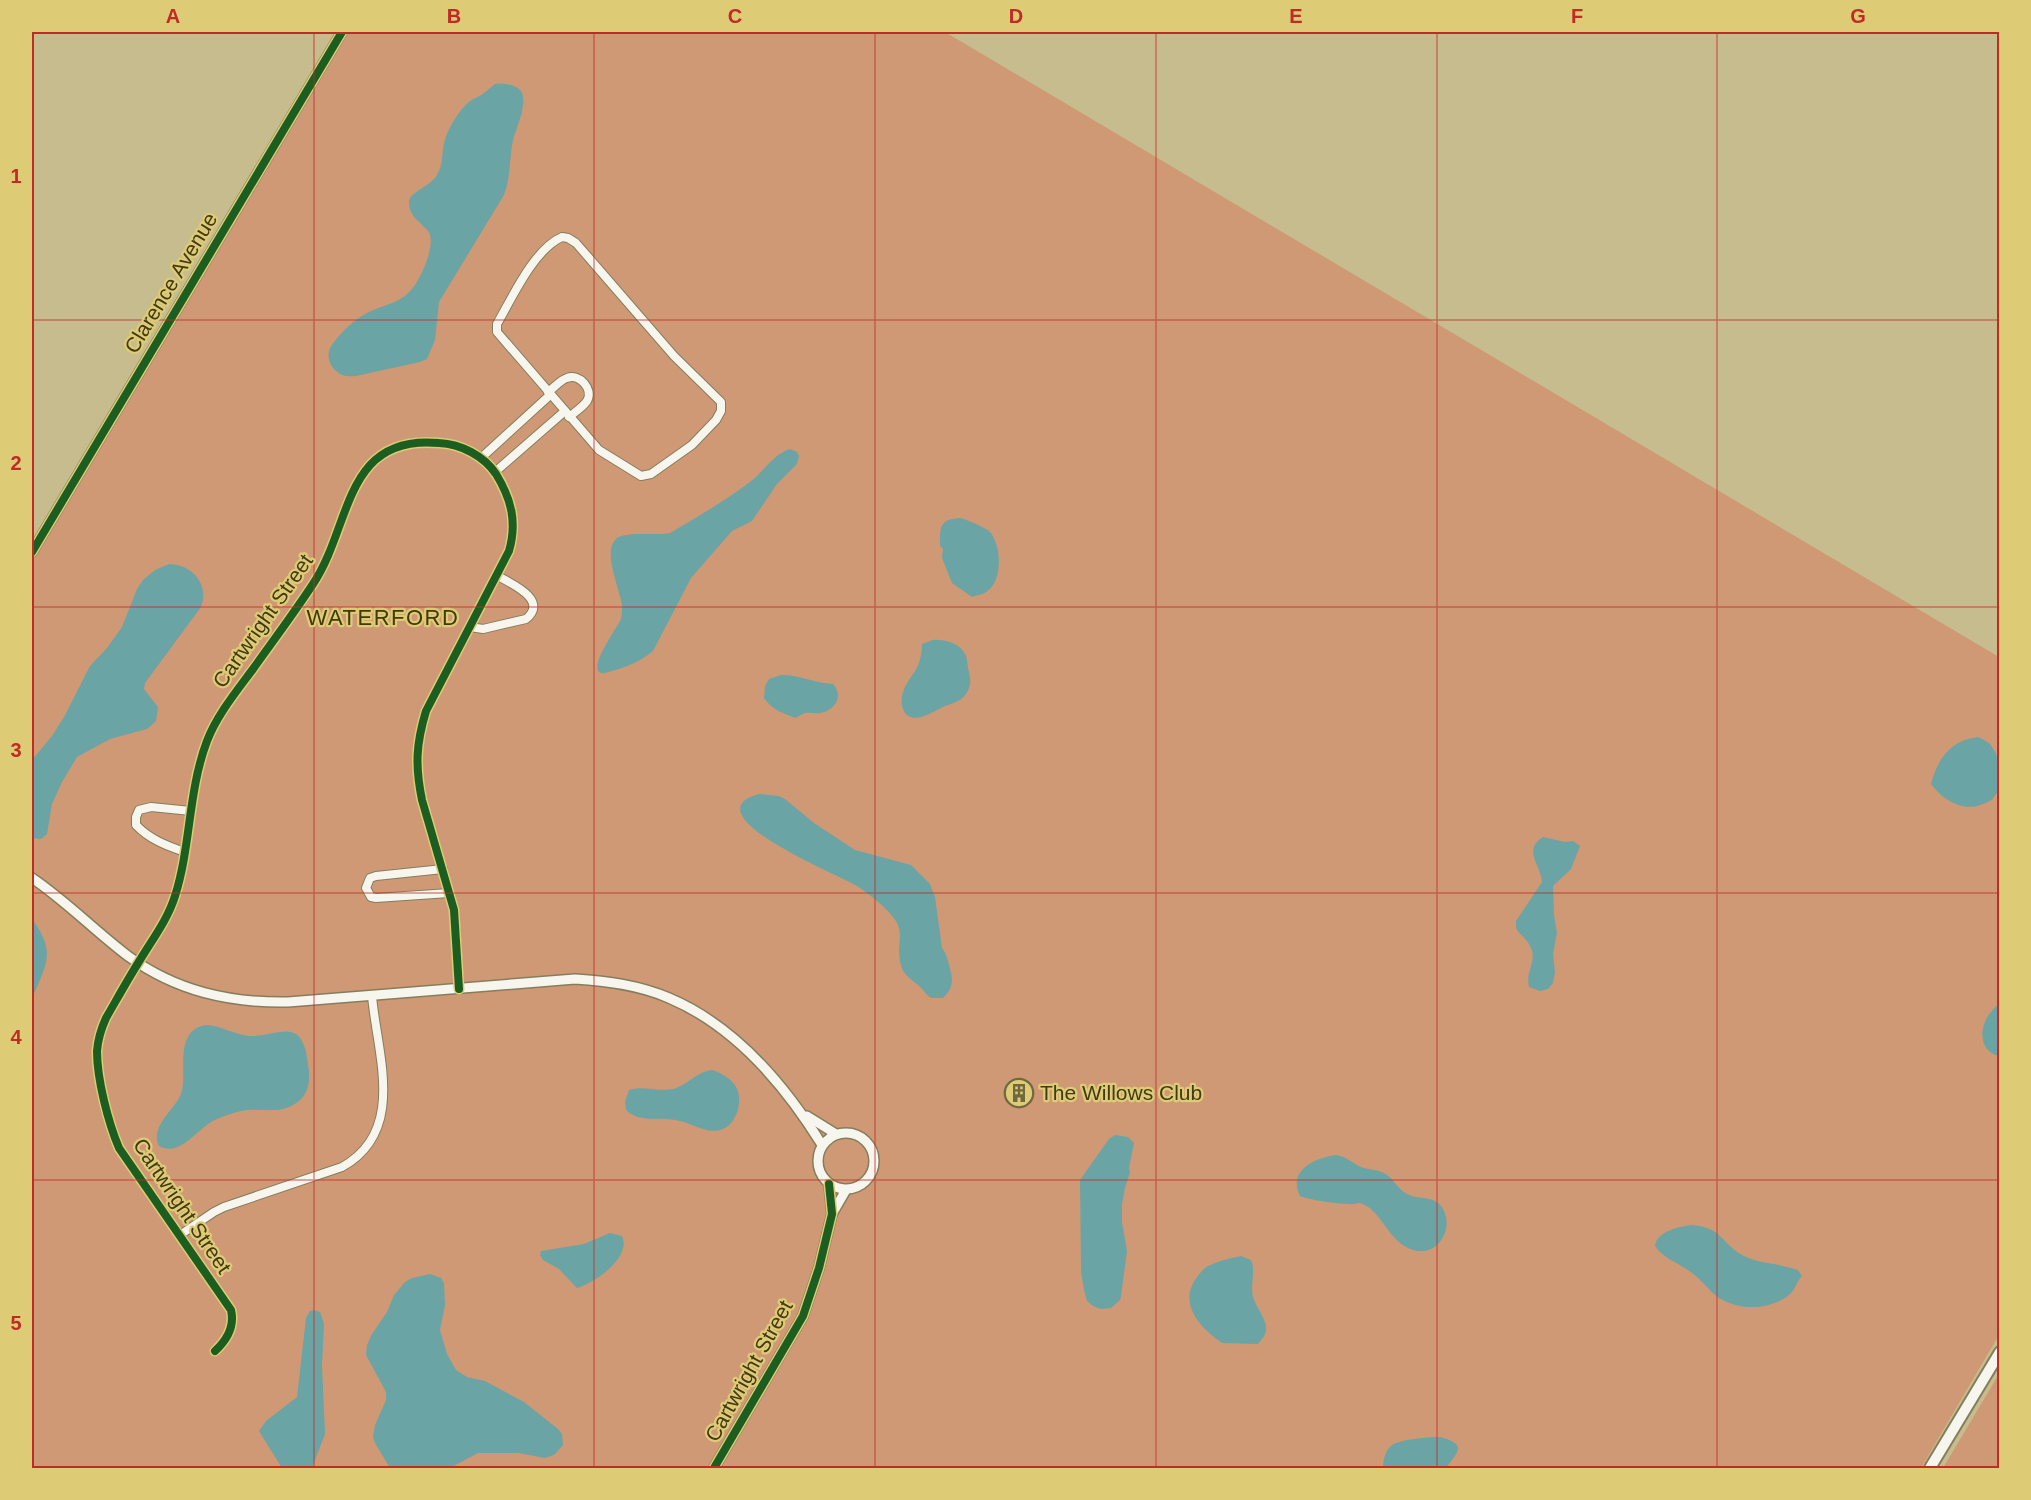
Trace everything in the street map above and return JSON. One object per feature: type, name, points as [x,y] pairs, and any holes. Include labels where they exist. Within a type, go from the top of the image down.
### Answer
[{"type":"main road","points":[[1930,1468],[2000,1352]]},
{"type":"street","name":"Clarence Avenue","points":[[32,552],[342,32]]},
{"type":"street","points":[[562,237],[576,243],[674,356],[721,402],[721,411],[716,420],[692,444],[646,476],[641,476],[599,450],[549,394],[502,339],[497,332],[497,324],[530,267],[555,240],[562,237]]},
{"type":"street","points":[[481,458],[568,377],[575,377],[586,385],[589,393],[587,400],[495,472]]},
{"type":"street","name":"Cartwright Street","points":[[215,1351],[225,1342],[228,1335],[231,1310],[119,1148],[108,1119],[98,1062],[100,1032],[175,898],[201,758],[213,727],[323,569],[354,486],[373,462],[391,450],[417,442],[443,443],[467,450],[481,458],[495,472],[510,500],[514,518],[509,552],[426,711],[417,750],[417,773],[422,800],[454,910],[459,989]]},
{"type":"street","points":[[470,627],[483,629],[526,619],[532,614],[534,608],[530,596],[498,576]]},
{"type":"street","points":[[185,852],[159,843],[141,831],[136,825],[136,816],[139,810],[151,807],[191,811]]},
{"type":"street","points":[[443,868],[376,876],[370,878],[366,888],[371,897],[376,898],[449,893]]},
{"type":"street","points":[[32,878],[138,963],[171,981],[203,993],[256,1003],[575,979],[605,981],[668,997],[699,1012],[743,1047],[800,1110],[822,1145]]},
{"type":"street","name":"Cartwright Street","points":[[180,1235],[213,1212],[342,1167],[364,1150],[378,1129],[383,1109],[381,1066],[372,996]]},
{"type":"street","points":[[800,1110],[836,1134]]},
{"type":"street","points":[[844,1133],[860,1137],[867,1142],[874,1156],[874,1164],[868,1179],[854,1188],[846,1190],[829,1184],[818,1166],[817,1159],[822,1145],[836,1134],[844,1133]]},
{"type":"street","name":"Cartwright Street","points":[[829,1184],[832,1214]]},
{"type":"street","name":"Cartwright Street","points":[[714,1468],[803,1316],[819,1268],[832,1214],[846,1190]]},
{"type":"shaded area","points":[[349,32],[945,32],[1999,657],[1999,767],[1997,756],[1999,789],[1999,1335],[1921,1468],[35,1468],[32,1464],[32,562]]},
{"type":"shaded area","points":[[1999,1374],[1999,1468],[1943,1468]]},
{"type":"water","points":[[495,84],[516,87],[521,91],[523,98],[513,140],[506,188],[504,195],[439,302],[435,340],[427,359],[356,376],[340,374],[332,367],[329,360],[331,345],[353,322],[405,296],[418,280],[427,261],[431,241],[428,231],[409,207],[410,198],[437,175],[441,167],[446,136],[465,105]]},
{"type":"water","points":[[790,449],[797,452],[799,456],[797,464],[777,484],[752,521],[732,531],[691,578],[653,651],[623,668],[602,673],[598,670],[602,653],[622,616],[622,605],[611,561],[612,545],[616,539],[633,534],[670,533],[740,489],[784,451]]},
{"type":"water","points":[[961,518],[990,532],[997,546],[999,564],[992,587],[972,597],[952,583],[942,558],[943,549],[940,546],[942,525],[948,520]]},
{"type":"water","points":[[169,564],[185,568],[197,577],[203,591],[203,599],[201,607],[145,683],[144,689],[158,707],[156,721],[147,729],[110,739],[77,757],[52,804],[47,834],[41,839],[32,838],[32,760],[64,717],[90,666],[122,627],[137,589],[143,580],[155,570]]},
{"type":"water","points":[[933,640],[951,642],[963,650],[967,660],[970,686],[966,694],[957,702],[925,716],[910,717],[903,709],[903,693],[918,665],[922,644]]},
{"type":"water","points":[[781,675],[833,684],[838,698],[834,706],[825,712],[805,713],[796,718],[782,713],[764,698],[765,686],[769,679]]},
{"type":"water","points":[[1978,737],[1994,749],[1999,763],[2000,785],[1992,800],[1975,806],[1961,806],[1941,795],[1931,784],[1942,758],[1953,746]]},
{"type":"water","points":[[759,794],[779,796],[785,799],[814,823],[855,850],[911,865],[930,884],[935,897],[942,948],[952,976],[950,989],[943,998],[931,998],[904,971],[900,963],[899,928],[893,917],[881,905],[857,886],[776,844],[755,830],[742,816],[742,803]]},
{"type":"water","points":[[1543,837],[1565,842],[1573,841],[1580,846],[1571,869],[1553,886],[1557,933],[1553,954],[1555,972],[1553,983],[1548,989],[1540,991],[1529,987],[1528,976],[1533,958],[1528,942],[1516,928],[1516,921],[1542,882],[1533,852],[1537,842]]},
{"type":"water","points":[[32,919],[45,941],[47,959],[32,999]]},
{"type":"water","points":[[1999,1003],[1999,1056],[1986,1048],[1982,1033],[1987,1017]]},
{"type":"water","points":[[205,1025],[250,1036],[284,1032],[297,1035],[306,1052],[309,1071],[308,1088],[301,1099],[288,1107],[277,1110],[248,1110],[232,1113],[210,1123],[182,1145],[167,1149],[159,1146],[157,1133],[179,1098],[182,1089],[183,1057],[188,1037],[194,1030]]},
{"type":"water","points":[[713,1070],[729,1079],[738,1092],[739,1103],[736,1115],[725,1128],[706,1130],[681,1121],[637,1117],[626,1110],[625,1102],[629,1090],[673,1089],[702,1073]]},
{"type":"water","points":[[1115,1135],[1128,1137],[1134,1143],[1122,1204],[1122,1222],[1127,1251],[1120,1300],[1111,1308],[1101,1309],[1087,1301],[1081,1272],[1080,1180],[1109,1139]]},
{"type":"water","points":[[1336,1155],[1361,1167],[1384,1173],[1407,1194],[1433,1200],[1441,1206],[1447,1222],[1446,1231],[1437,1245],[1422,1251],[1404,1246],[1397,1241],[1376,1214],[1363,1204],[1334,1203],[1300,1196],[1297,1179],[1300,1172],[1312,1162]]},
{"type":"water","points":[[1691,1225],[1701,1226],[1715,1232],[1747,1258],[1798,1270],[1802,1276],[1789,1295],[1773,1304],[1745,1307],[1727,1302],[1715,1295],[1692,1273],[1662,1254],[1655,1246],[1664,1233]]},
{"type":"water","points":[[610,1233],[622,1236],[624,1244],[622,1253],[617,1261],[601,1275],[577,1288],[559,1269],[543,1260],[540,1255],[541,1251],[584,1244]]},
{"type":"water","points":[[1241,1256],[1251,1260],[1253,1297],[1265,1323],[1265,1334],[1258,1344],[1222,1343],[1197,1320],[1190,1301],[1194,1281],[1205,1268],[1220,1261]]},
{"type":"water","points":[[430,1274],[441,1278],[444,1283],[445,1305],[440,1330],[447,1354],[456,1370],[467,1377],[485,1381],[524,1402],[558,1429],[562,1434],[563,1445],[554,1455],[545,1458],[518,1453],[478,1453],[450,1468],[390,1468],[373,1437],[375,1425],[386,1400],[386,1392],[366,1355],[367,1345],[387,1312],[394,1295],[405,1282]]},
{"type":"water","points":[[310,1311],[320,1312],[324,1324],[322,1366],[325,1434],[312,1468],[282,1468],[259,1431],[266,1421],[297,1397],[306,1318]]},
{"type":"water","points":[[1440,1437],[1454,1442],[1458,1448],[1455,1457],[1446,1468],[1383,1468],[1386,1453],[1395,1444],[1414,1439]]},
{"type":"cycle path","points":[[32,552],[342,32]]},
{"type":"cycle path","points":[[215,1351],[229,1333],[232,1322],[231,1310],[119,1148],[101,1087],[97,1062],[99,1038],[106,1018],[172,905],[184,858],[196,779],[207,741],[216,722],[313,584],[326,561],[355,488],[367,468],[384,453],[408,444],[439,443],[456,446],[471,452],[485,462],[496,474],[506,493],[513,521],[509,551],[426,711],[418,745],[418,776],[422,800],[454,910],[459,989]]},
{"type":"cycle path","points":[[714,1468],[803,1316],[819,1268],[832,1214],[829,1184]]},
{"type":"place","name":"The Willows Club","points":[[1019,1093]]},
{"type":"district","name":"WATERFORD","points":[[383,617]]}]
